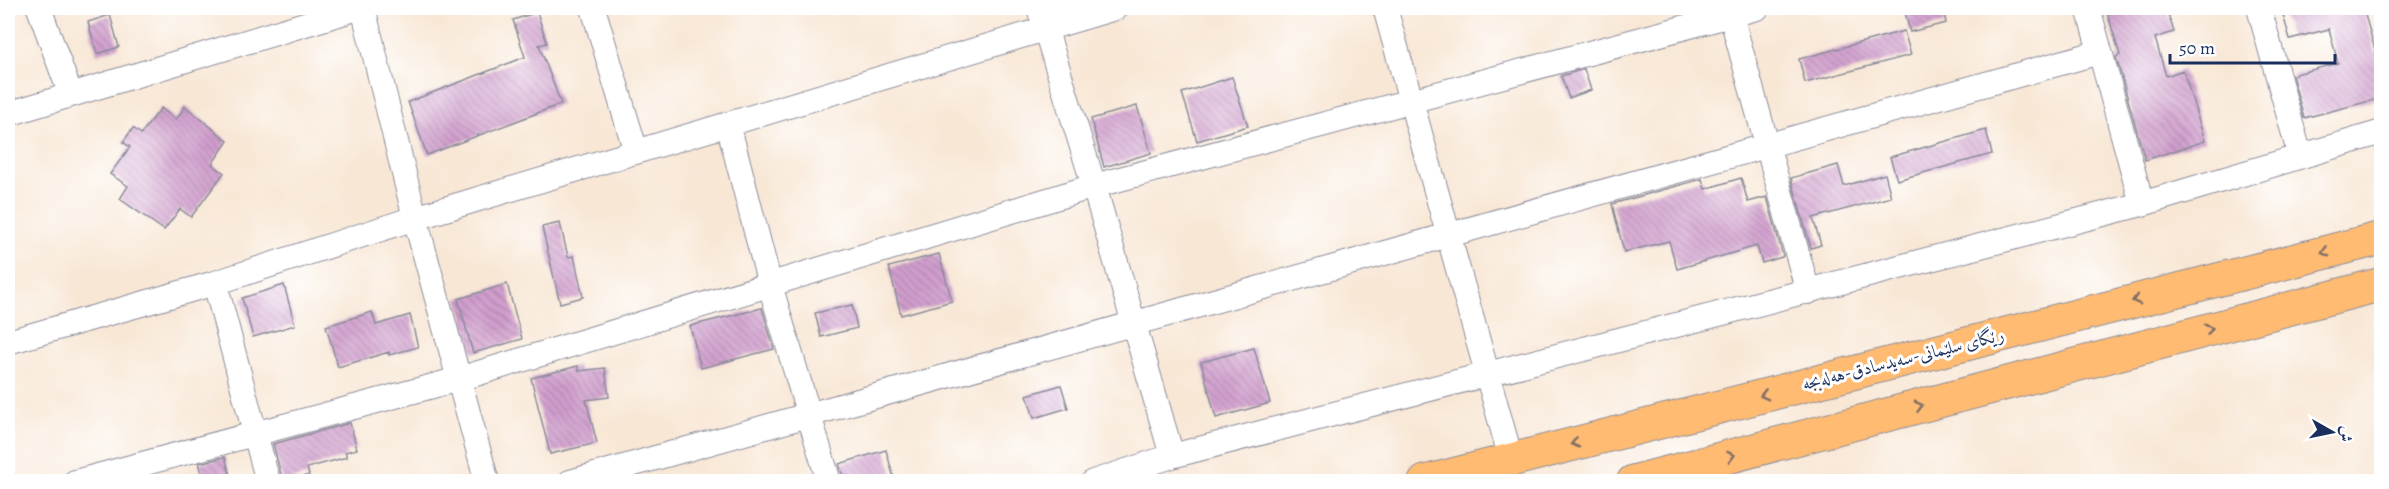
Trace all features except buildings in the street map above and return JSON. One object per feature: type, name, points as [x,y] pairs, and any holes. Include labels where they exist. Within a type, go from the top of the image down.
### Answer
[{"type":"highway","name":"رێگای سلێمانی-سەیدسادق-هەلەبجە","points":[[1425,482],[2382,238]]},
{"type":"highway","points":[[1633,482],[2382,284]]},
{"type":"street","points":[[39,8],[70,93]]},
{"type":"street","points":[[8,114],[70,93],[361,8],[487,482]]},
{"type":"street","points":[[593,8],[636,152]]},
{"type":"street","points":[[9,341],[215,283],[416,218],[728,124],[1042,18],[1115,8]]},
{"type":"street","points":[[1385,8],[1511,459]]},
{"type":"street","points":[[75,482],[459,379],[1094,186],[1412,101],[1730,12],[1757,8]]},
{"type":"street","points":[[2088,8],[2142,204]]},
{"type":"street","points":[[2259,8],[2300,156]]},
{"type":"street","points":[[1730,12],[1808,292]]},
{"type":"street","points":[[1042,18],[1094,186],[1172,456]]},
{"type":"street","points":[[570,482],[2100,52]]},
{"type":"street","points":[[728,124],[770,285],[829,482]]},
{"type":"street","points":[[1093,482],[1172,456],[2142,204],[2382,132]]},
{"type":"street","points":[[215,283],[268,482]]}]
